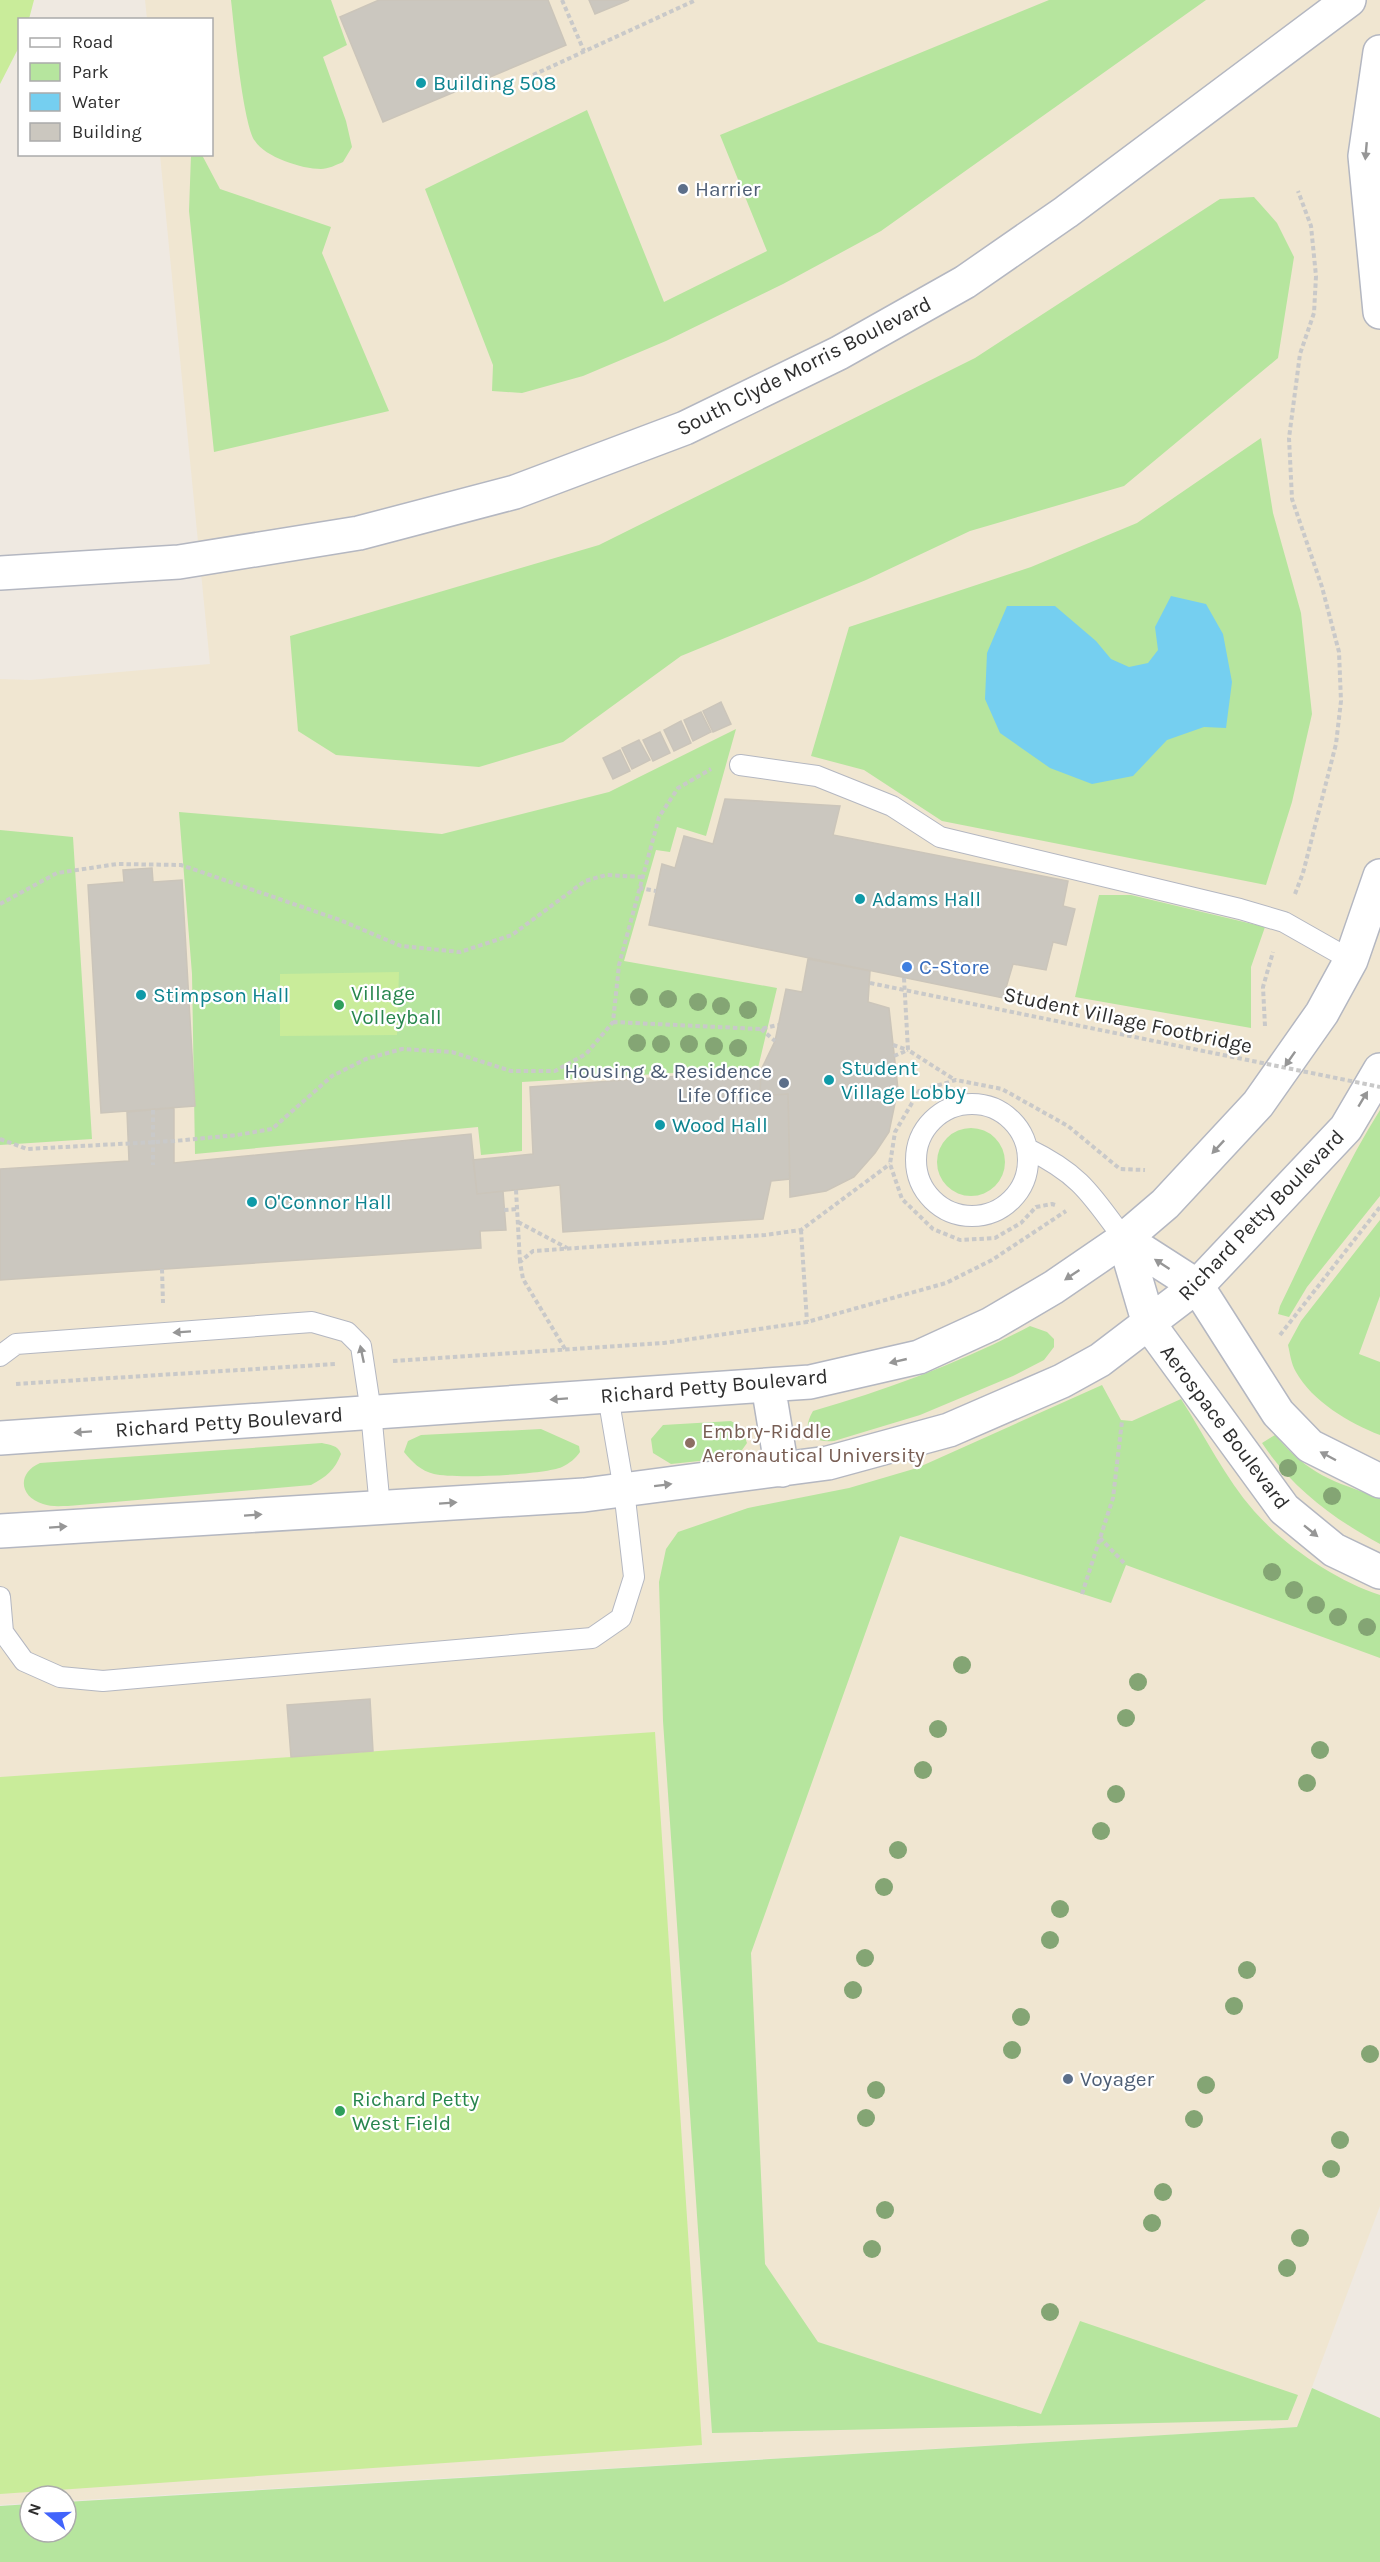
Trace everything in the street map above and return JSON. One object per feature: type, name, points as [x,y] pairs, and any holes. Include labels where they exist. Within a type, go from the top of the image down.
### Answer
[{"type":"street","name":"South Clyde Morris Boulevard","points":[[0,573],[179,562],[359,534],[515,492],[686,428],[839,353],[965,282],[1066,212],[1349,0]]},
{"type":"street","points":[[1380,52],[1365,156],[1380,312]]},
{"type":"street","name":"Richard Petty Boulevard","points":[[0,1438],[810,1382],[919,1357],[991,1324],[1054,1287],[1124,1239],[1165,1204],[1258,1104],[1322,1013],[1351,960],[1380,876]]},
{"type":"street","name":"Richard Petty Boulevard","points":[[0,1531],[584,1495],[828,1463],[949,1430],[1062,1381],[1100,1360],[1197,1286],[1346,1128],[1380,1070]]},
{"type":"street","name":"Aerospace Boulevard","points":[[1124,1239],[1197,1286],[1278,1413],[1310,1446],[1380,1481]]},
{"type":"street","name":"Aerospace Boulevard","points":[[1124,1239],[1149,1324],[1284,1509],[1335,1550],[1380,1572]]},
{"type":"street","points":[[768,1385],[782,1470]]},
{"type":"lane","points":[[740,765],[817,776],[892,806],[940,837],[1240,909],[1284,922],[1351,960]]},
{"type":"lane","points":[[973,1103],[992,1107],[1008,1116],[1022,1131],[1028,1149],[1025,1176],[1013,1199],[999,1210],[981,1216],[964,1216],[946,1210],[932,1200],[921,1185],[916,1168],[916,1148],[924,1131],[937,1116],[954,1106],[973,1103]]},
{"type":"lane","name":"Aerospace Boulevard","points":[[1028,1149],[1057,1163],[1074,1176],[1090,1192],[1124,1239]]},
{"type":"lane","points":[[0,1356],[16,1344],[312,1322],[347,1332],[361,1346],[371,1412],[380,1508]]},
{"type":"lane","points":[[0,1597],[3,1632],[24,1661],[60,1677],[103,1681],[592,1638],[621,1618],[633,1577],[624,1490],[608,1396]]},
{"type":"path","points":[[562,0],[584,51]]},
{"type":"path","points":[[533,75],[696,0]]},
{"type":"path","points":[[1259,1035],[1266,1026],[1263,987],[1267,966],[1303,873],[1336,744],[1341,700],[1338,652],[1322,587],[1292,499],[1289,438],[1300,354],[1314,313],[1316,276],[1311,226],[1298,191]]},
{"type":"path","points":[[0,1138],[27,1149],[237,1136],[272,1129],[332,1076],[366,1059],[402,1049],[452,1052],[511,1071],[555,1071],[586,1054],[613,1022],[619,965],[659,817],[678,788],[712,769],[721,770]]},
{"type":"path","points":[[0,904],[57,873],[117,864],[138,867],[181,865],[340,920],[401,946],[460,952],[512,935],[585,881],[606,875],[642,877]]},
{"type":"path","points":[[639,888],[656,891]]},
{"type":"path","points":[[904,978],[909,1050]]},
{"type":"path","name":"Student Village Footbridge","points":[[870,983],[1380,1087]]},
{"type":"path","points":[[613,1022],[760,1029],[778,1025]]},
{"type":"path","points":[[760,1029],[775,1041]]},
{"type":"path","points":[[893,1045],[909,1050],[956,1080],[1002,1089],[1068,1126],[1120,1169],[1142,1171],[1152,1167]]},
{"type":"path","points":[[894,1056],[909,1050]]},
{"type":"path","points":[[1239,1064],[1246,1054]]},
{"type":"path","points":[[12,1384],[664,1343],[807,1322],[946,1283],[992,1260],[1066,1210],[1052,1204],[1036,1207],[1021,1223],[995,1238],[960,1240],[933,1229],[902,1199],[890,1164],[895,1132],[919,1091],[956,1080]]},
{"type":"path","points":[[153,1110],[153,1165]]},
{"type":"path","points":[[520,1263],[533,1251],[765,1235],[801,1230],[890,1164]]},
{"type":"path","points":[[516,1190],[523,1279],[565,1349]]},
{"type":"path","points":[[1280,1335],[1380,1207]]},
{"type":"path","points":[[504,1210],[517,1209]]},
{"type":"path","points":[[517,1222],[569,1249]]},
{"type":"path","points":[[801,1230],[807,1322]]},
{"type":"path","points":[[162,1269],[163,1310]]},
{"type":"path","points":[[1082,1594],[1113,1497],[1122,1421]]},
{"type":"path","points":[[1100,1538],[1125,1564]]},
{"type":"shaded area","name":"Embry-Riddle Aeronautical University","points":[[145,0],[1380,0],[1380,2206],[1297,2427],[78,2500],[78,2484],[18,2484],[18,2504],[0,2505],[0,679],[30,680],[210,664],[160,156],[213,156],[213,18],[147,18]]},
{"type":"green space","points":[[0,0],[34,0],[29,18],[18,18],[18,49],[0,84]]},
{"type":"green space","points":[[231,0],[331,0],[347,45],[323,57],[346,121],[352,147],[343,162],[324,169],[304,167],[275,157],[255,141],[243,96]]},
{"type":"green space","points":[[1049,0],[1206,0],[881,231],[783,284],[666,341],[583,376],[522,393],[492,391],[493,365],[425,189],[587,110],[664,302],[767,251],[720,135]]},
{"type":"green space","points":[[191,156],[203,156],[220,189],[331,227],[322,253],[389,411],[214,452],[189,211]]},
{"type":"green space","points":[[1254,197],[1277,223],[1294,257],[1278,358],[1124,486],[970,531],[866,580],[681,656],[563,742],[479,767],[336,755],[298,731],[290,636],[599,545],[975,358],[1220,199]]},
{"type":"green space","points":[[1261,438],[1273,513],[1301,613],[1312,714],[1292,802],[1266,885],[942,821],[864,770],[811,756],[849,627],[1031,567],[1137,523]]},
{"type":"green space","points":[[736,729],[706,836],[677,827],[670,852],[656,850],[624,961],[777,988],[758,1068],[522,1082],[522,1151],[481,1155],[478,1127],[195,1154],[192,974],[179,812],[442,834],[609,792]]},
{"type":"green space","points":[[0,830],[73,837],[92,1139],[0,1145]]},
{"type":"green space","points":[[1099,895],[1131,895],[1265,927],[1251,967],[1251,1028],[1075,997]]},
{"type":"green space","name":"Village Volleyball","points":[[399,972],[397,1035],[280,1036],[280,974]]},
{"type":"green space","points":[[1380,1110],[1380,1196],[1307,1287],[1289,1317],[1278,1314],[1340,1182]]},
{"type":"green space","points":[[971,1128],[984,1131],[995,1138],[1002,1149],[1005,1162],[1002,1175],[995,1186],[984,1193],[971,1196],[958,1193],[947,1186],[940,1175],[937,1162],[940,1149],[947,1138],[958,1131]]},
{"type":"green space","points":[[1380,1220],[1380,1296],[1359,1354],[1380,1362],[1380,1435],[1356,1424],[1321,1402],[1303,1383],[1294,1369],[1288,1345],[1301,1321]]},
{"type":"green space","points":[[1030,1326],[1047,1332],[1054,1339],[1054,1347],[1044,1360],[1013,1376],[920,1415],[834,1441],[814,1438],[808,1431],[809,1419],[813,1411],[924,1374],[977,1352]]},
{"type":"green space","points":[[1102,1385],[1121,1420],[1132,1421],[1181,1399],[1234,1485],[1267,1524],[1312,1561],[1346,1581],[1380,1595],[1380,1658],[1126,1565],[1111,1603],[900,1536],[751,1953],[765,2264],[818,2342],[1041,2414],[1080,2321],[1298,2395],[1288,2420],[712,2433],[663,1721],[659,1582],[666,1549],[678,1532],[748,1508],[849,1488],[917,1468]]},
{"type":"green space","points":[[731,1421],[741,1427],[747,1443],[737,1457],[671,1464],[653,1453],[651,1439],[663,1425]]},
{"type":"green space","points":[[541,1429],[579,1446],[580,1452],[567,1464],[552,1470],[519,1474],[460,1476],[429,1473],[417,1466],[404,1452],[408,1441],[421,1435]]},
{"type":"green space","points":[[1275,1435],[1299,1459],[1322,1475],[1380,1498],[1380,1544],[1330,1513],[1286,1474],[1262,1443]]},
{"type":"green space","points":[[322,1443],[336,1447],[341,1454],[329,1472],[311,1485],[59,1506],[35,1501],[25,1491],[24,1485],[27,1473],[40,1463]]},
{"type":"green space","name":"Richard Petty West Field","points":[[655,1732],[702,2445],[78,2489],[78,2484],[18,2484],[18,2493],[0,2494],[0,1777]]},
{"type":"green space","points":[[1312,2388],[1380,2418],[1380,2562],[0,2562],[0,2506],[18,2505],[18,2544],[78,2544],[78,2501],[1297,2427]]},
{"type":"water","points":[[1171,596],[1206,604],[1223,634],[1232,682],[1226,728],[1204,727],[1167,740],[1133,776],[1092,784],[1050,768],[1000,733],[985,699],[987,653],[1007,606],[1055,606],[1096,641],[1111,659],[1129,667],[1148,663],[1158,650],[1155,627]]},
{"type":"building","name":"Building 508","points":[[379,0],[548,0],[566,45],[383,122],[340,17]]},
{"type":"building","points":[[589,0],[629,0],[595,14]]},
{"type":"building","points":[[721,702],[731,724],[713,732],[703,711]]},
{"type":"building","points":[[701,712],[711,732],[693,741],[684,720]]},
{"type":"building","points":[[681,721],[691,743],[674,751],[664,730]]},
{"type":"building","points":[[660,732],[670,753],[653,761],[643,740]]},
{"type":"building","points":[[639,740],[650,760],[632,769],[622,748]]},
{"type":"building","points":[[620,750],[630,771],[613,779],[603,758]]},
{"type":"building","name":"Adams Hall","points":[[725,799],[840,806],[833,835],[1068,881],[1063,906],[1075,909],[1066,945],[1053,942],[1046,970],[1013,964],[1003,998],[649,925],[662,864],[675,868],[684,836],[713,844]]},
{"type":"building","name":"Stimpson Hall","points":[[152,868],[153,882],[182,880],[195,1106],[101,1113],[88,885],[124,882],[123,870]]},
{"type":"building","name":"Student Village Lobby","points":[[808,959],[870,971],[868,1002],[889,1008],[898,1089],[889,1132],[875,1153],[854,1177],[826,1191],[790,1197],[788,1094],[760,1096],[761,1070],[775,1041],[786,989],[802,992]]},
{"type":"building","name":"Wood Hall","points":[[761,1070],[760,1096],[788,1094],[790,1179],[771,1181],[763,1219],[563,1232],[560,1185],[477,1194],[473,1160],[533,1154],[530,1087]]},
{"type":"building","name":"O'Connor Hall","points":[[174,1108],[174,1163],[471,1134],[477,1194],[503,1191],[506,1230],[480,1231],[481,1248],[0,1280],[0,1169],[129,1161],[127,1112]]},
{"type":"building","points":[[370,1699],[373,1751],[291,1757],[287,1705]]},
{"type":"place","name":"Building 508","points":[[421,83]]},
{"type":"place","name":"Harrier","points":[[683,189]]},
{"type":"place","name":"Adams Hall","points":[[860,899]]},
{"type":"place","name":"C-Store","points":[[907,967]]},
{"type":"place","name":"Stimpson Hall","points":[[141,995]]},
{"type":"place","name":"Village Volleyball","points":[[339,1005]]},
{"type":"place","name":"Student Village Lobby","points":[[829,1080]]},
{"type":"place","name":"Housing & Residence Life Office","points":[[784,1083]]},
{"type":"place","name":"Wood Hall","points":[[660,1125]]},
{"type":"place","name":"O'Connor Hall","points":[[252,1202]]},
{"type":"place","name":"Embry-Riddle Aeronautical University","points":[[690,1443]]},
{"type":"place","name":"Voyager","points":[[1068,2079]]},
{"type":"place","name":"Richard Petty West Field","points":[[340,2111]]}]
